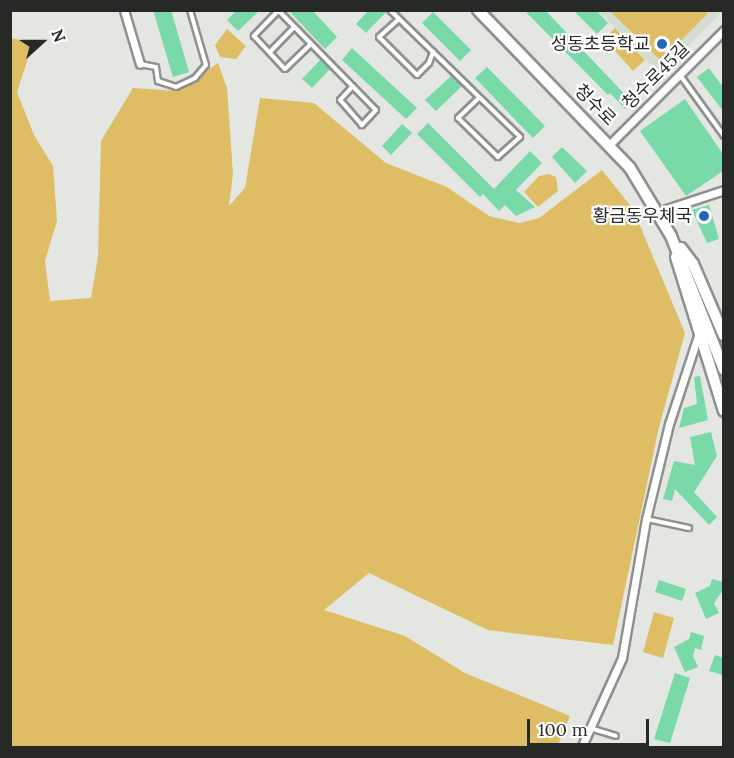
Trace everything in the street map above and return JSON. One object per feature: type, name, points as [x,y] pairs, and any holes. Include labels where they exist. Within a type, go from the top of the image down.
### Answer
[{"type":"main road","name":"청수로","points":[[478,10],[610,144],[630,168],[671,236],[694,288],[723,370]]},
{"type":"main road","name":"청수로","points":[[671,236],[723,411]]},
{"type":"main road","name":"청수로","points":[[671,236],[693,264],[723,336]]},
{"type":"street","points":[[124,10],[140,64]]},
{"type":"street","name":"청수로45길","points":[[610,144],[723,30]]},
{"type":"street","points":[[657,212],[723,190]]},
{"type":"street","points":[[581,747],[622,658],[646,519],[669,424],[699,333]]},
{"type":"lane","points":[[140,64],[156,67],[158,81],[176,87],[195,78],[206,65],[190,10]]},
{"type":"lane","points":[[390,10],[520,137],[498,157],[458,118],[479,98]]},
{"type":"lane","points":[[311,44],[285,69],[254,36],[278,11],[294,27],[311,44],[353,86],[376,110],[362,125],[340,100],[353,86]]},
{"type":"lane","points":[[399,19],[380,37],[417,75],[429,63],[433,52]]},
{"type":"lane","points":[[270,52],[294,27]]},
{"type":"lane","points":[[680,74],[723,136]]},
{"type":"lane","points":[[646,519],[689,528]]},
{"type":"lane","points":[[589,728],[616,736]]},
{"type":"shaded area","name":"성동초등학교","points":[[723,10],[661,75],[599,11]]},
{"type":"shaded area","points":[[610,11],[705,11],[708,13],[661,61]]},
{"type":"shaded area","points":[[615,28],[645,60],[633,71],[604,39]]},
{"type":"shaded area","points":[[227,29],[246,46],[236,59],[220,57],[215,45]]},
{"type":"shaded area","points":[[11,38],[33,43],[17,92],[34,135],[53,166],[57,221],[45,261],[50,301],[91,298],[98,257],[101,141],[133,88],[176,91],[218,63],[227,88],[233,174],[229,206],[245,188],[260,98],[314,103],[386,163],[447,187],[489,216],[519,223],[539,218],[602,170],[633,209],[685,333],[659,427],[613,645],[488,630],[369,573],[324,610],[405,636],[465,673],[570,716],[557,747],[11,747]]},
{"type":"shaded area","points":[[549,174],[556,177],[558,191],[538,207],[524,192],[539,176]]},
{"type":"shaded area","points":[[654,612],[674,618],[663,658],[643,652]]},
{"type":"building","points":[[153,10],[171,10],[189,72],[173,77]]},
{"type":"building","points":[[237,10],[260,10],[238,31],[227,20]]},
{"type":"building","points":[[288,10],[312,10],[337,37],[325,49]]},
{"type":"building","points":[[369,10],[386,12],[366,33],[356,24]]},
{"type":"building","points":[[524,10],[545,10],[632,102],[625,109],[610,93],[608,95]]},
{"type":"building","points":[[573,10],[596,10],[608,23],[597,34]]},
{"type":"building","points":[[433,12],[471,50],[460,61],[422,23]]},
{"type":"building","points":[[352,48],[417,108],[406,119],[342,60]]},
{"type":"building","points":[[321,59],[330,69],[312,88],[302,79]]},
{"type":"building","points":[[487,67],[545,126],[533,138],[475,78]]},
{"type":"building","points":[[709,68],[723,87],[723,111],[697,77]]},
{"type":"building","points":[[451,76],[462,86],[436,111],[425,100]]},
{"type":"building","points":[[685,99],[723,154],[723,171],[686,196],[640,131]]},
{"type":"building","points":[[428,123],[494,189],[530,151],[542,163],[516,190],[535,207],[516,216],[505,205],[499,211],[483,194],[480,197],[417,134]]},
{"type":"building","points":[[402,124],[412,133],[391,155],[382,146]]},
{"type":"building","points":[[562,147],[587,171],[575,183],[552,157]]},
{"type":"building","points":[[709,205],[719,239],[707,243],[692,210]]},
{"type":"building","points":[[700,376],[708,420],[679,428],[684,408],[697,404],[694,377]]},
{"type":"building","points":[[711,432],[717,456],[694,492],[717,517],[709,525],[675,489],[672,501],[663,499],[674,461],[695,465],[690,437]]},
{"type":"building","points":[[712,579],[723,582],[723,590],[714,603],[719,613],[706,619],[695,593],[710,586]]},
{"type":"building","points":[[659,580],[686,589],[682,601],[655,592]]},
{"type":"building","points":[[691,632],[704,636],[701,650],[695,648],[693,656],[698,667],[685,672],[674,647],[689,639]]},
{"type":"building","points":[[715,655],[723,658],[723,675],[709,671]]},
{"type":"building","points":[[675,673],[690,678],[670,743],[654,739]]},
{"type":"place","name":"성동초등학교","points":[[662,44]]},
{"type":"place","name":"황금동우체국","points":[[704,216]]}]
